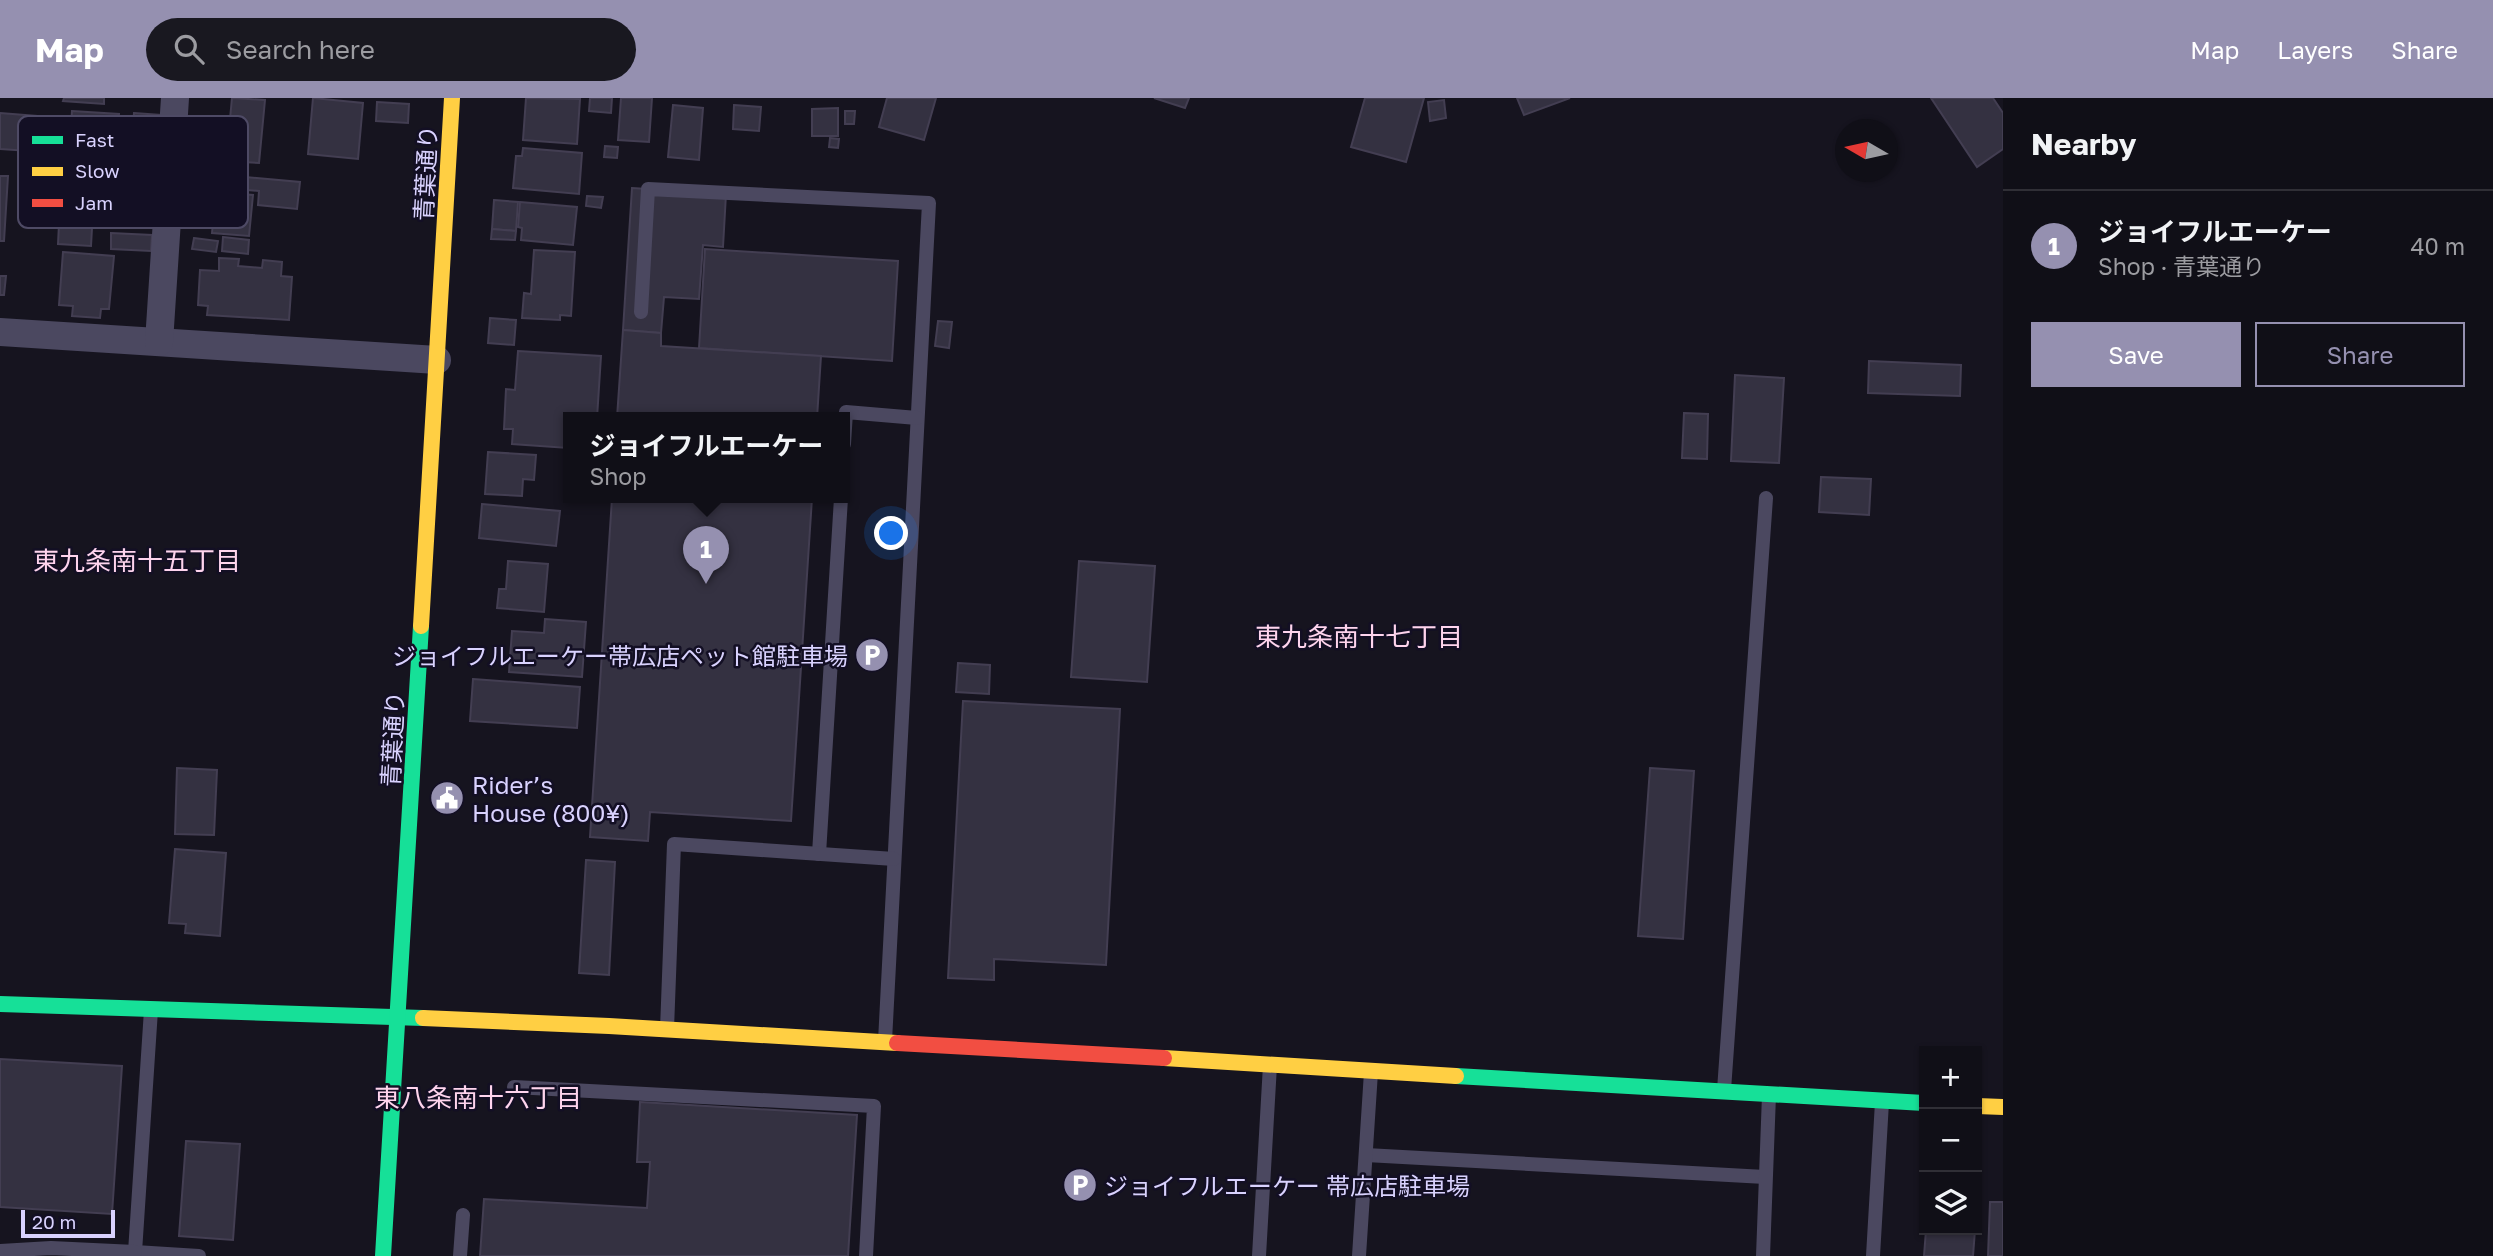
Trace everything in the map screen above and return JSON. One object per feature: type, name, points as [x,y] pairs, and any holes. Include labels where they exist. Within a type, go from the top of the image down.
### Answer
[{"type":"street","points":[[173,116],[174,98]]},
{"type":"street","name":"青葉通り","points":[[383,1256],[452,98]]},
{"type":"street","points":[[159,342],[166,228]]},
{"type":"street","points":[[0,332],[437,360]]},
{"type":"street","points":[[0,1004],[398,1017],[667,1030],[1919,1102]]},
{"type":"street","points":[[1982,1106],[2003,1107]]},
{"type":"lane","points":[[641,312],[648,189],[929,203],[884,1042]]},
{"type":"lane","points":[[850,412],[918,418]]},
{"type":"lane","points":[[1724,1091],[1766,498]]},
{"type":"lane","points":[[819,855],[841,503]]},
{"type":"lane","points":[[667,1030],[674,844],[894,859]]},
{"type":"lane","points":[[135,1252],[151,1009]]},
{"type":"lane","points":[[1259,1256],[1270,1064]]},
{"type":"lane","points":[[1359,1256],[1371,1071]]},
{"type":"lane","points":[[514,1087],[874,1106],[866,1256]]},
{"type":"lane","points":[[1763,1256],[1769,1093]]},
{"type":"lane","points":[[1873,1256],[1882,1100]]},
{"type":"lane","points":[[1366,1155],[1765,1177]]},
{"type":"lane","points":[[460,1256],[463,1215]]},
{"type":"lane","points":[[0,1251],[51,1248],[199,1256]]},
{"type":"building","points":[[64,98],[104,98],[104,104],[63,101]]},
{"type":"building","points":[[232,98],[265,100],[259,163],[248,162],[248,116],[230,116]]},
{"type":"building","points":[[313,98],[363,103],[358,159],[308,154]]},
{"type":"building","points":[[526,98],[580,99],[577,144],[523,140]]},
{"type":"building","points":[[590,98],[612,98],[611,113],[589,111]]},
{"type":"building","points":[[621,98],[652,98],[649,142],[618,140]]},
{"type":"building","points":[[887,98],[936,98],[924,140],[879,127]]},
{"type":"building","points":[[1154,98],[1189,98],[1185,108]]},
{"type":"building","points":[[1365,98],[1424,98],[1406,162],[1351,147]]},
{"type":"building","points":[[1517,98],[1570,98],[1524,115]]},
{"type":"building","points":[[1931,98],[1993,98],[2003,113],[2003,149],[1977,167]]},
{"type":"building","points":[[1444,100],[1446,118],[1430,121],[1428,102]]},
{"type":"building","points":[[377,102],[409,104],[408,123],[376,121]]},
{"type":"building","points":[[673,105],[703,108],[699,160],[668,157]]},
{"type":"building","points":[[734,105],[761,107],[759,131],[733,129]]},
{"type":"building","points":[[838,108],[838,136],[812,136],[812,109]]},
{"type":"building","points":[[72,111],[119,114],[119,116],[72,116]]},
{"type":"building","points":[[845,111],[855,111],[854,124],[845,124]]},
{"type":"building","points":[[0,113],[37,116],[18,116],[18,150],[0,149]]},
{"type":"building","points":[[134,113],[161,115],[161,116],[134,116]]},
{"type":"building","points":[[830,138],[839,139],[838,148],[829,147]]},
{"type":"building","points":[[605,146],[618,147],[617,158],[604,157]]},
{"type":"building","points":[[523,148],[582,153],[579,194],[513,188],[516,156],[522,156]]},
{"type":"building","points":[[0,176],[8,176],[4,241],[0,241]]},
{"type":"building","points":[[248,177],[300,182],[297,209],[258,205],[259,191],[248,190]]},
{"type":"building","points":[[632,188],[726,194],[723,247],[703,245],[699,299],[664,297],[661,333],[623,330]]},
{"type":"building","points":[[248,195],[253,195],[249,236],[212,233],[212,228],[248,228]]},
{"type":"building","points":[[587,196],[603,197],[601,208],[586,206]]},
{"type":"building","points":[[494,200],[518,202],[516,231],[492,229]]},
{"type":"building","points":[[520,202],[577,207],[573,245],[521,240],[522,228],[518,227]]},
{"type":"building","points":[[59,228],[92,228],[91,246],[58,244]]},
{"type":"building","points":[[492,229],[516,231],[515,240],[491,239]]},
{"type":"building","points":[[111,233],[152,235],[151,251],[111,249]]},
{"type":"building","points":[[223,237],[249,240],[248,254],[222,251]]},
{"type":"building","points":[[194,238],[218,241],[216,252],[192,249]]},
{"type":"building","points":[[705,249],[898,261],[892,361],[699,348]]},
{"type":"building","points":[[534,250],[575,252],[571,316],[560,315],[560,320],[522,318],[524,293],[531,294]]},
{"type":"building","points":[[63,252],[114,256],[109,309],[101,309],[100,318],[72,316],[73,306],[59,305]]},
{"type":"building","points":[[219,258],[239,259],[238,266],[262,268],[263,260],[282,262],[281,276],[292,277],[289,320],[207,315],[208,306],[198,305],[200,270],[219,271]]},
{"type":"building","points":[[0,276],[6,276],[4,295],[0,295]]},
{"type":"building","points":[[490,318],[516,320],[514,345],[488,343]]},
{"type":"building","points":[[938,321],[952,322],[949,348],[935,346]]},
{"type":"building","points":[[623,330],[661,333],[661,346],[821,356],[817,412],[617,412]]},
{"type":"building","points":[[518,351],[601,356],[597,412],[563,412],[563,448],[512,444],[513,429],[504,429],[506,389],[515,390]]},
{"type":"building","points":[[1869,361],[1961,365],[1960,396],[1868,393]]},
{"type":"building","points":[[1735,375],[1784,378],[1779,463],[1731,461]]},
{"type":"building","points":[[1684,413],[1708,414],[1707,459],[1682,458]]},
{"type":"building","points":[[488,452],[536,455],[534,480],[523,479],[522,496],[485,494]]},
{"type":"building","points":[[1821,477],[1871,479],[1869,515],[1819,512]]},
{"type":"building","points":[[612,503],[812,503],[791,821],[650,812],[648,841],[590,837]]},
{"type":"building","points":[[482,504],[560,511],[556,546],[479,538]]},
{"type":"building","points":[[508,561],[548,564],[544,612],[497,608],[499,589],[506,589]]},
{"type":"building","points":[[1079,561],[1155,566],[1147,682],[1071,677]]},
{"type":"building","points":[[545,619],[586,622],[582,677],[509,672],[512,631],[544,633]]},
{"type":"building","points":[[958,663],[990,665],[989,694],[956,692]]},
{"type":"building","points":[[473,679],[580,687],[577,728],[470,721]]},
{"type":"building","points":[[963,701],[1120,709],[1106,965],[994,959],[994,980],[948,978]]},
{"type":"building","points":[[177,768],[217,770],[214,835],[175,834]]},
{"type":"building","points":[[1650,768],[1694,771],[1683,939],[1638,936]]},
{"type":"building","points":[[175,849],[226,853],[220,936],[185,933],[186,924],[169,923]]},
{"type":"building","points":[[586,860],[615,862],[609,975],[579,973]]},
{"type":"building","points":[[0,1059],[122,1066],[112,1214],[0,1207]]},
{"type":"building","points":[[640,1102],[857,1115],[848,1256],[480,1256],[484,1199],[647,1208],[650,1162],[637,1162]]},
{"type":"building","points":[[186,1141],[240,1144],[233,1240],[179,1236]]},
{"type":"building","points":[[1990,1202],[2003,1202],[2003,1256],[1988,1256]]},
{"type":"building","points":[[1926,1235],[1975,1235],[1973,1256],[1924,1256]]},
{"type":"traffic: fast","points":[[383,1256],[421,626]]},
{"type":"traffic: fast","points":[[0,1004],[423,1018]]},
{"type":"traffic: fast","points":[[1456,1076],[1919,1103]]},
{"type":"traffic: slow","points":[[421,626],[452,98]]},
{"type":"traffic: slow","points":[[423,1018],[897,1043]]},
{"type":"traffic: slow","points":[[1164,1058],[1456,1076]]},
{"type":"traffic: slow","points":[[1982,1106],[2003,1107]]},
{"type":"traffic: jam","points":[[897,1043],[1164,1058]]},
{"type":"place","name":"ジョイフルエーケー","points":[[706,584]]},
{"type":"place","name":"ジョイフルエーケー帯広店ペット館駐車場","points":[[872,655]]},
{"type":"place","name":"Rider’s House (800¥)","points":[[447,798]]},
{"type":"place","name":"ジョイフルエーケー 帯広店駐車場","points":[[1080,1185]]},
{"type":"district","name":"東九条南十五丁目","points":[[137,560]]},
{"type":"district","name":"東九条南十七丁目","points":[[1359,636]]},
{"type":"district","name":"東八条南十六丁目","points":[[478,1097]]}]
